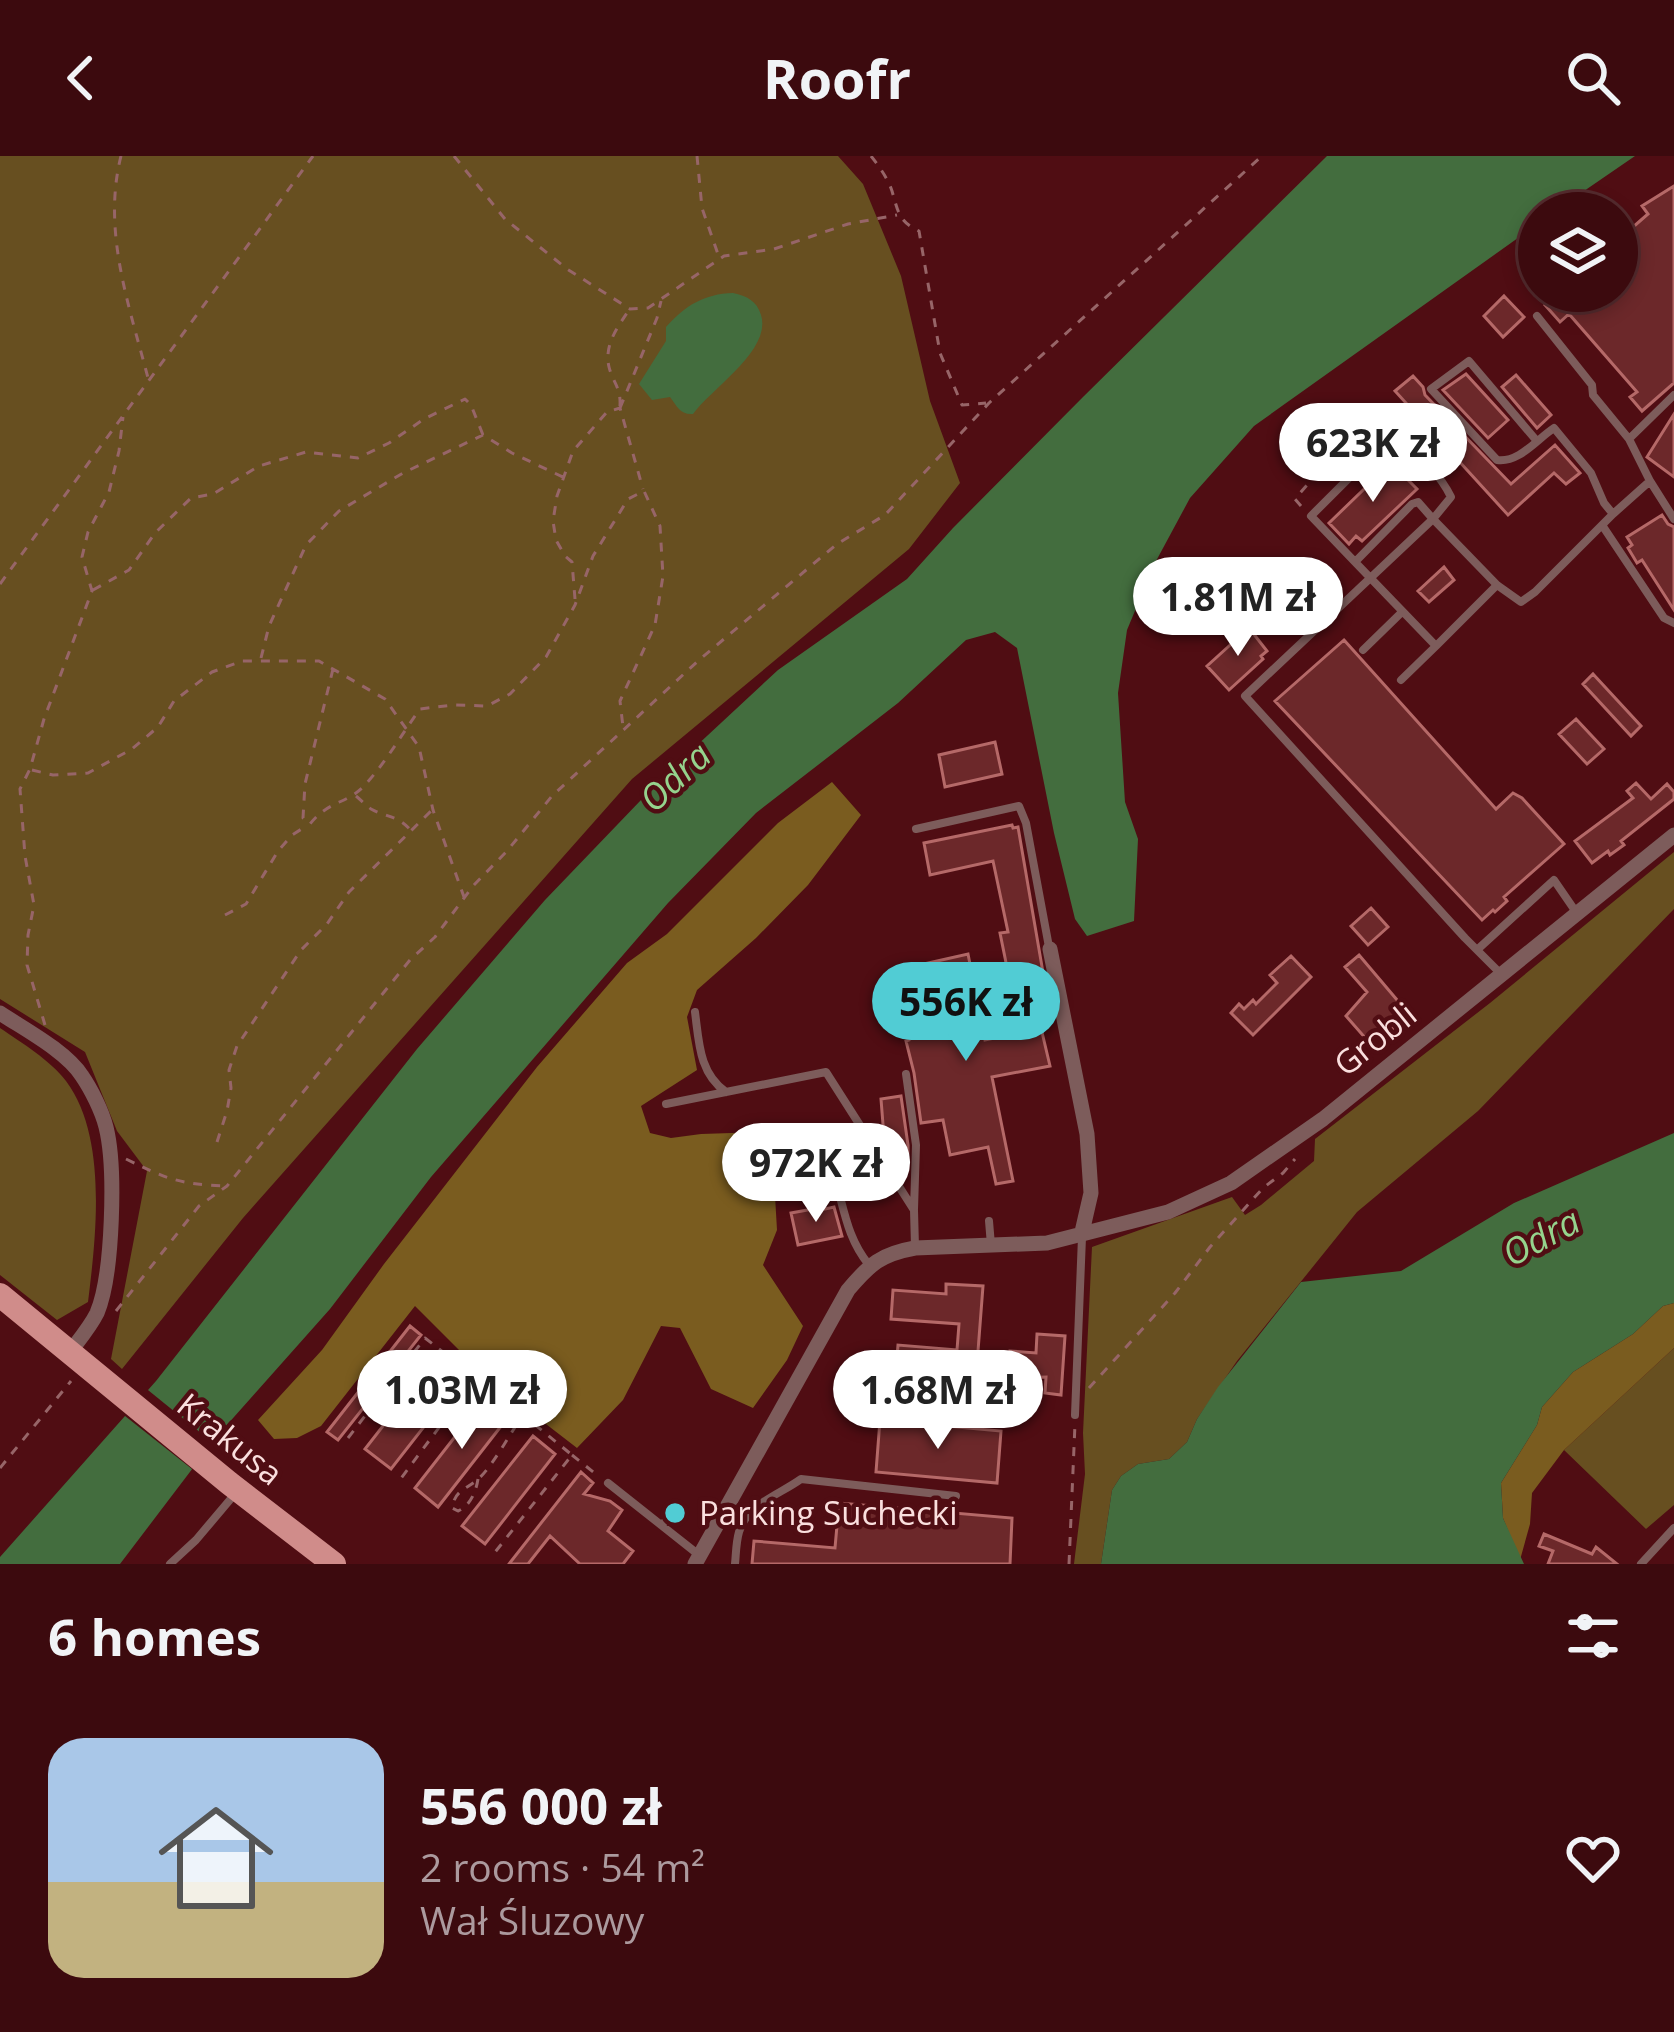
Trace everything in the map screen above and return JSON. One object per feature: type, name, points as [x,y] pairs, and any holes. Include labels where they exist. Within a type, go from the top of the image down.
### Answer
[{"type":"main road","name":"Krakusa","points":[[0,1295],[334,1564]]},
{"type":"street","name":"Grobli","points":[[869,1265],[915,1248],[1047,1243],[1168,1212],[1231,1183],[1298,1137],[1674,836]]},
{"type":"street","points":[[1050,949],[1087,1134],[1090,1193],[1082,1232]]},
{"type":"street","points":[[0,1013],[80,1072],[106,1125],[112,1177],[110,1240],[84,1364]]},
{"type":"street","points":[[698,1560],[848,1290],[869,1265]]},
{"type":"lane","points":[[1537,316],[1629,439],[1674,519]]},
{"type":"lane","points":[[1536,440],[1469,361],[1431,388],[1497,460],[1515,458],[1553,428],[1591,473],[1613,514]]},
{"type":"lane","points":[[1629,439],[1674,395]]},
{"type":"lane","points":[[1436,646],[1402,612],[1369,577],[1355,562],[1311,516],[1394,433],[1446,487],[1451,497],[1448,503],[1433,519],[1369,577],[1244,696],[1502,974]]},
{"type":"lane","points":[[1355,562],[1418,502],[1497,585],[1521,602],[1650,481]]},
{"type":"lane","points":[[1602,525],[1664,618],[1674,623]]},
{"type":"lane","points":[[1400,680],[1497,585]]},
{"type":"lane","points":[[1363,650],[1402,612]]},
{"type":"lane","points":[[916,829],[1019,806],[1050,949]]},
{"type":"lane","points":[[1478,949],[1554,880],[1578,914]]},
{"type":"lane","points":[[695,1012],[709,1077],[727,1093]]},
{"type":"lane","points":[[666,1104],[826,1072],[914,1210]]},
{"type":"lane","points":[[906,1074],[916,1145],[915,1248]]},
{"type":"lane","points":[[839,1192],[848,1232],[869,1265]]},
{"type":"lane","points":[[989,1220],[992,1247]]},
{"type":"lane","points":[[1075,1415],[1082,1232]]},
{"type":"lane","points":[[735,1564],[738,1534],[745,1520],[762,1501],[801,1479],[956,1496]]},
{"type":"lane","points":[[608,1483],[698,1560]]},
{"type":"lane","points":[[170,1564],[196,1540],[234,1486]]},
{"type":"lane","points":[[661,1525],[678,1513]]},
{"type":"lane","points":[[1641,1564],[1674,1528]]},
{"type":"path","points":[[121,156],[113,208],[116,249],[149,380]]},
{"type":"path","points":[[0,584],[313,156]]},
{"type":"path","points":[[454,156],[505,219],[567,269],[630,309],[648,308],[724,256],[774,249],[848,224],[897,215]]},
{"type":"path","points":[[697,156],[703,208],[720,259]]},
{"type":"path","points":[[871,156],[891,187],[897,215],[919,231],[940,353],[962,405],[989,403]]},
{"type":"path","points":[[109,1313],[118,1310],[200,1206],[226,1186],[410,960],[435,937],[552,796],[699,660],[823,556],[885,515],[989,403],[1262,156]]},
{"type":"path","points":[[620,408],[658,318],[661,299]]},
{"type":"path","points":[[624,732],[620,700],[655,625],[663,576],[661,526],[644,490],[620,408],[620,389],[608,365],[609,344],[630,309]]},
{"type":"path","points":[[92,591],[129,570],[155,533],[191,498],[213,494],[259,466],[306,452],[358,458],[465,399],[483,435],[565,478]]},
{"type":"path","points":[[575,605],[572,562],[556,540],[556,496],[573,451],[607,412],[620,408]]},
{"type":"path","points":[[1311,516],[1295,500],[1371,411],[1394,433]]},
{"type":"path","points":[[52,1048],[27,964],[34,905],[20,790],[92,591],[82,557],[88,532],[109,492],[123,417]]},
{"type":"path","points":[[260,660],[269,626],[306,545],[339,512],[368,493],[483,435]]},
{"type":"path","points":[[225,915],[246,904],[292,835],[368,783],[420,709],[487,706],[510,694],[546,656],[575,605],[593,556],[628,499],[644,490]]},
{"type":"path","points":[[30,770],[53,775],[88,773],[132,749],[158,727],[174,701],[212,672],[242,661],[319,661],[386,699],[418,747],[433,810],[464,898]]},
{"type":"path","points":[[310,824],[303,818],[304,784],[334,669]]},
{"type":"path","points":[[355,794],[372,810],[387,813],[412,832]]},
{"type":"path","points":[[217,1142],[237,1046],[301,950],[349,892],[433,810]]},
{"type":"path","points":[[1069,1564],[1075,1415],[1086,1394],[1210,1246],[1294,1159],[1303,1146],[1298,1137]]},
{"type":"path","points":[[108,1147],[159,1176],[185,1184],[226,1186]]},
{"type":"path","points":[[348,1438],[424,1339],[608,1483]]},
{"type":"path","points":[[0,1468],[84,1364]]},
{"type":"path","points":[[399,1481],[476,1378]]},
{"type":"path","points":[[478,1479],[465,1508],[452,1508],[453,1499],[478,1479],[523,1415]]},
{"type":"path","points":[[492,1556],[572,1455]]},
{"type":"path","points":[[237,1456],[250,1467]]},
{"type":"shaded area","points":[[0,156],[838,156],[863,184],[901,276],[930,401],[960,483],[909,549],[632,779],[243,1218],[122,1369],[111,1359],[147,1171],[117,1131],[85,1052],[0,999]]},
{"type":"shaded area","points":[[832,782],[861,815],[808,885],[697,990],[687,1017],[697,1070],[641,1106],[650,1133],[671,1138],[763,1132],[772,1144],[777,1230],[763,1265],[803,1326],[787,1360],[753,1408],[711,1389],[680,1328],[661,1326],[623,1400],[577,1448],[489,1380],[415,1306],[321,1426],[297,1438],[274,1439],[258,1420],[322,1350],[537,1067],[627,963],[667,934],[778,823]]},
{"type":"shaded area","points":[[1674,852],[1674,909],[1478,1111],[1357,1212],[1237,1361],[1187,1442],[1169,1459],[1138,1464],[1121,1476],[1112,1490],[1101,1564],[1074,1564],[1085,1474],[1092,1247],[1232,1197],[1245,1215],[1261,1205],[1314,1161],[1315,1139]]},
{"type":"shaded area","points":[[0,1028],[66,1081],[79,1104],[94,1158],[94,1248],[88,1302],[57,1320],[0,1275]]},
{"type":"shaded area","points":[[1674,1303],[1674,1348],[1564,1450],[1532,1493],[1520,1560],[1503,1518],[1501,1483],[1537,1425],[1542,1407],[1573,1372],[1633,1334],[1663,1306]]},
{"type":"shaded area","points":[[1674,1348],[1674,1505],[1646,1529],[1564,1450]]},
{"type":"water","name":"Odra","points":[[1327,156],[1635,156],[1583,192],[1518,192],[1518,238],[1254,426],[1190,498],[1127,630],[1118,693],[1125,802],[1138,839],[1134,921],[1087,936],[1075,919],[1017,648],[995,632],[966,640],[898,703],[756,813],[668,903],[431,1177],[330,1309],[218,1435],[120,1564],[0,1564],[0,1557],[156,1381],[417,1049],[545,900],[665,775],[778,670],[907,579]]},
{"type":"water","points":[[733,293],[751,300],[761,315],[758,342],[749,355],[693,414],[682,411],[670,397],[652,400],[639,384],[666,341],[666,327],[696,302]]},
{"type":"water","name":"Odra","points":[[1674,1133],[1674,1303],[1663,1306],[1633,1334],[1573,1372],[1542,1407],[1537,1425],[1501,1483],[1503,1518],[1524,1564],[1101,1564],[1112,1490],[1121,1476],[1138,1464],[1169,1459],[1187,1442],[1218,1387],[1301,1282],[1401,1271],[1514,1203]]},
{"type":"pier","points":[[143,1386],[217,1446],[197,1473],[120,1412]]},
{"type":"building","points":[[1674,186],[1674,383],[1642,411],[1630,397],[1637,392],[1569,314],[1560,322],[1551,312],[1638,312],[1638,223],[1648,214],[1642,206]]},
{"type":"building","points":[[1504,296],[1524,317],[1503,337],[1484,316]]},
{"type":"building","points":[[1466,374],[1508,420],[1488,438],[1443,390]]},
{"type":"building","points":[[1516,375],[1551,415],[1537,428],[1502,387]]},
{"type":"building","points":[[1413,376],[1425,395],[1511,484],[1555,445],[1580,473],[1566,484],[1554,473],[1508,515],[1395,391]]},
{"type":"building","points":[[1674,414],[1674,477],[1647,457]]},
{"type":"building","points":[[1391,463],[1417,489],[1362,541],[1356,536],[1349,544],[1329,523]]},
{"type":"building","points":[[1662,515],[1674,527],[1674,610],[1642,560],[1637,563],[1628,548],[1632,545],[1627,537]]},
{"type":"building","points":[[1444,567],[1454,580],[1429,602],[1418,591]]},
{"type":"building","points":[[1249,628],[1267,651],[1229,690],[1207,666]]},
{"type":"building","points":[[1344,640],[1496,809],[1513,793],[1564,844],[1482,920],[1275,701]]},
{"type":"building","points":[[1593,674],[1641,726],[1631,736],[1583,684]]},
{"type":"building","points":[[1576,719],[1604,749],[1587,764],[1559,734]]},
{"type":"building","points":[[995,742],[1002,774],[945,787],[939,755]]},
{"type":"building","points":[[1636,783],[1651,799],[1667,784],[1674,799],[1621,841],[1624,845],[1592,863],[1575,841],[1633,798],[1627,791]]},
{"type":"building","points":[[1018,827],[1046,990],[1013,997],[1000,933],[1008,932],[993,861],[930,875],[924,843]]},
{"type":"building","points":[[1371,908],[1388,927],[1368,945],[1351,926]]},
{"type":"building","points":[[968,954],[985,1040],[1023,1028],[1041,1028],[1050,1066],[992,1077],[1013,1181],[996,1184],[988,1147],[950,1155],[943,1120],[921,1123],[906,1041],[907,1025],[924,1022],[921,1007],[929,1005],[924,964]]},
{"type":"building","points":[[1359,955],[1403,1007],[1393,1017],[1399,1023],[1383,1037],[1378,1031],[1367,1040],[1346,1016],[1367,992],[1345,967]]},
{"type":"building","points":[[1291,956],[1311,977],[1253,1035],[1231,1013],[1239,1004],[1244,1009],[1253,1000],[1256,1004],[1277,983],[1270,975]]},
{"type":"building","points":[[901,1096],[908,1152],[891,1151],[884,1137],[881,1099]]},
{"type":"building","points":[[834,1207],[842,1236],[798,1245],[791,1213]]},
{"type":"building","points":[[946,1284],[983,1286],[974,1403],[885,1396],[886,1378],[895,1379],[898,1345],[957,1350],[959,1324],[891,1319],[893,1290],[946,1294]]},
{"type":"building","points":[[410,1326],[421,1335],[338,1440],[327,1432]]},
{"type":"building","points":[[1037,1334],[1065,1336],[1061,1395],[1045,1393],[1046,1377],[1008,1378],[1010,1351],[1036,1353]]},
{"type":"building","points":[[436,1358],[462,1378],[391,1469],[365,1449]]},
{"type":"building","points":[[486,1397],[509,1416],[438,1507],[415,1488]]},
{"type":"building","points":[[880,1420],[1001,1431],[997,1483],[876,1472]]},
{"type":"building","points":[[533,1436],[555,1454],[485,1544],[462,1526]]},
{"type":"building","points":[[581,1472],[593,1483],[584,1494],[610,1501],[622,1510],[608,1531],[633,1551],[623,1564],[580,1564],[550,1536],[528,1564],[509,1564]]},
{"type":"building","points":[[839,1503],[1012,1518],[1010,1564],[752,1564],[754,1541],[835,1548]]},
{"type":"building","points":[[1544,1534],[1592,1554],[1596,1547],[1617,1564],[1548,1564],[1553,1551],[1539,1546]]},
{"type":"place","name":"Parking Suchecki","points":[[675,1513]]}]
